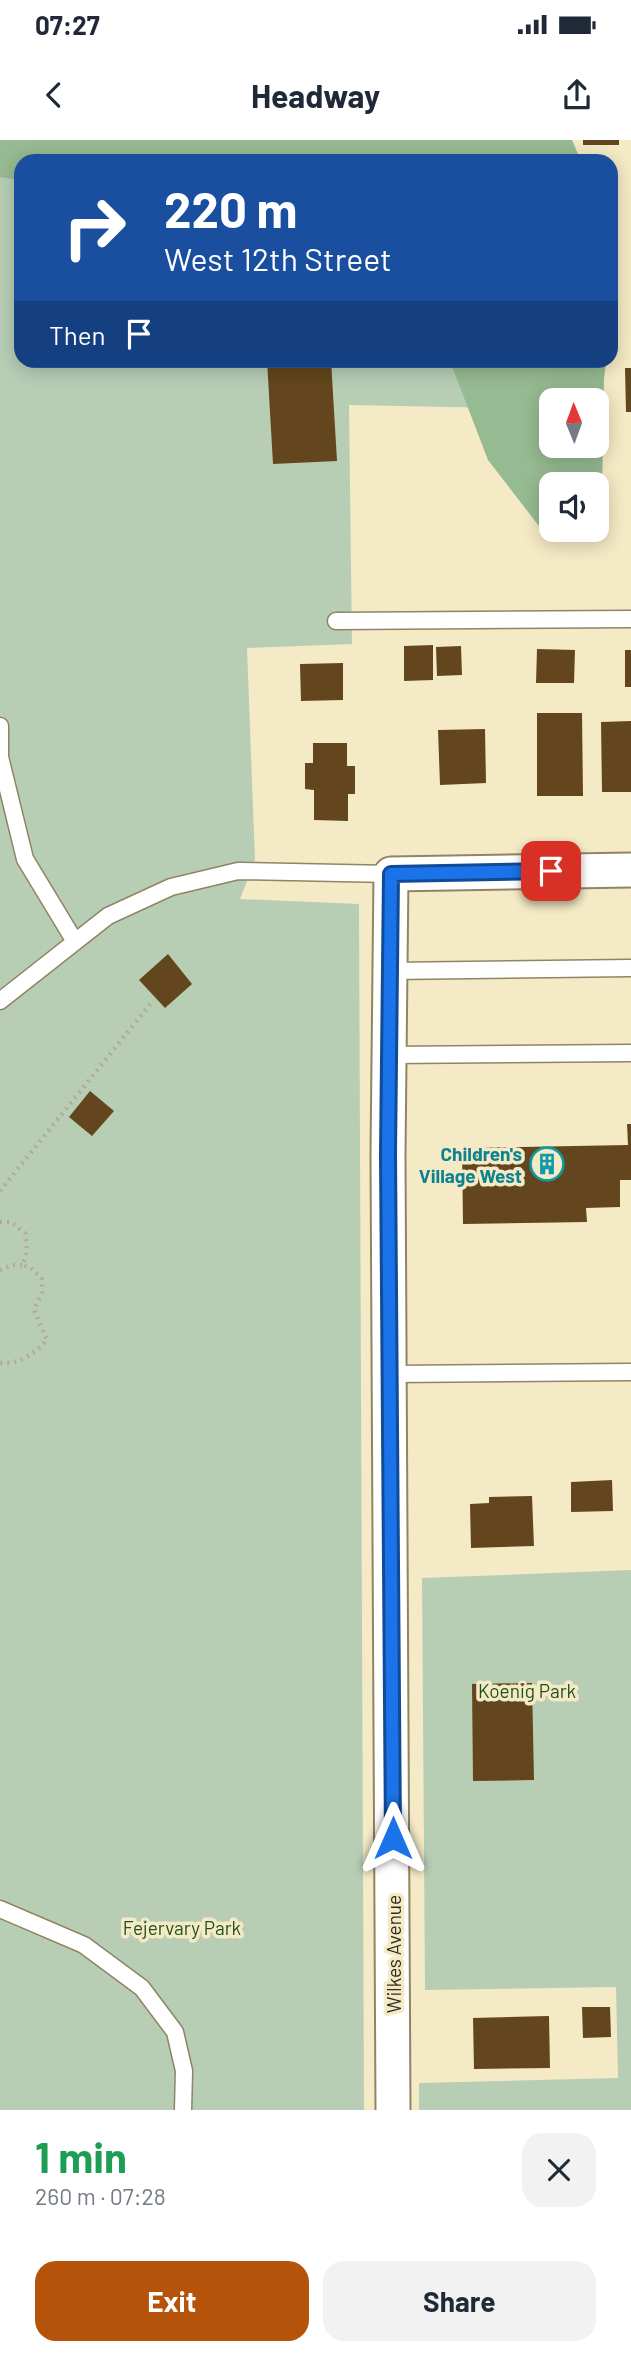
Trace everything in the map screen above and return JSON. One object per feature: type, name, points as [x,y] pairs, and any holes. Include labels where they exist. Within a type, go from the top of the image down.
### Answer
[{"type":"street","points":[[391,874],[631,870]]},
{"type":"street","name":"Wilkes Avenue","points":[[391,874],[389,1055],[393,2110]]},
{"type":"lane","points":[[336,621],[631,619]]},
{"type":"lane","points":[[0,726],[0,757],[25,859],[74,940]]},
{"type":"lane","points":[[0,1001],[74,940],[108,916],[171,887],[238,871],[391,874]]},
{"type":"lane","points":[[390,971],[631,968]]},
{"type":"lane","points":[[389,1055],[631,1053]]},
{"type":"lane","points":[[391,1374],[631,1371]]},
{"type":"lane","points":[[0,1909],[83,1945],[142,1987],[175,2032],[184,2071],[183,2110]]},
{"type":"path","points":[[0,1191],[152,1002]]},
{"type":"path","points":[[0,1222],[11,1222],[25,1233],[27,1249],[23,1265]]},
{"type":"path","points":[[0,1270],[13,1265],[23,1265],[31,1268],[42,1279],[43,1292],[34,1310],[47,1340],[33,1355],[9,1363],[0,1363]]},
{"type":"green space","name":"Fejervary Park","points":[[0,140],[373,154],[14,154],[14,368],[559,368],[555,388],[539,388],[539,409],[349,405],[352,644],[247,648],[255,860],[240,899],[359,904],[364,2110],[0,2110]]},
{"type":"green space","points":[[0,140],[572,140],[578,154],[14,154],[14,179],[0,177]]},
{"type":"green space","points":[[453,368],[605,368],[604,388],[539,388],[539,458],[603,458],[602,472],[539,472],[539,526],[488,460]]},
{"type":"green space","name":"Koenig Park","points":[[631,1570],[631,2110],[419,2110],[419,2083],[618,2078],[616,1987],[425,1990],[422,1578]]},
{"type":"building","points":[[583,140],[619,140],[619,145],[583,145]]},
{"type":"building","points":[[267,368],[331,368],[337,461],[273,464]]},
{"type":"building","points":[[625,368],[631,368],[631,412],[626,412]]},
{"type":"building","points":[[433,645],[433,680],[404,681],[404,646]]},
{"type":"building","points":[[461,646],[462,675],[437,676],[436,647]]},
{"type":"building","points":[[537,649],[575,650],[574,683],[536,683]]},
{"type":"building","points":[[625,650],[631,650],[631,687],[625,687]]},
{"type":"building","points":[[343,663],[343,700],[301,701],[300,664]]},
{"type":"building","points":[[537,713],[582,713],[583,796],[537,796]]},
{"type":"building","points":[[631,721],[631,792],[602,792],[601,722]]},
{"type":"building","points":[[485,729],[486,783],[440,785],[438,730]]},
{"type":"building","points":[[313,743],[347,743],[347,766],[355,766],[355,794],[348,794],[348,821],[314,820],[314,790],[305,789],[305,763],[313,763]]},
{"type":"building","points":[[168,954],[192,984],[165,1008],[139,980]]},
{"type":"building","points":[[90,1091],[114,1111],[92,1136],[69,1117]]},
{"type":"building","name":"Children's Village West","points":[[627,1124],[631,1124],[631,1180],[620,1180],[620,1207],[586,1208],[587,1222],[463,1224],[462,1148],[628,1145]]},
{"type":"building","points":[[612,1480],[613,1511],[571,1512],[571,1482]]},
{"type":"building","points":[[532,1496],[534,1546],[471,1548],[470,1504],[489,1503],[489,1497]]},
{"type":"building","points":[[532,1683],[534,1780],[473,1781],[472,1684]]},
{"type":"building","points":[[582,2007],[610,2007],[611,2037],[583,2038]]},
{"type":"building","points":[[549,2016],[550,2068],[474,2069],[473,2018]]},
{"type":"place","name":"Children's Village West","points":[[547,1164]]},
{"type":"route","points":[[393,1838],[388,1154],[391,874],[551,871]]}]
